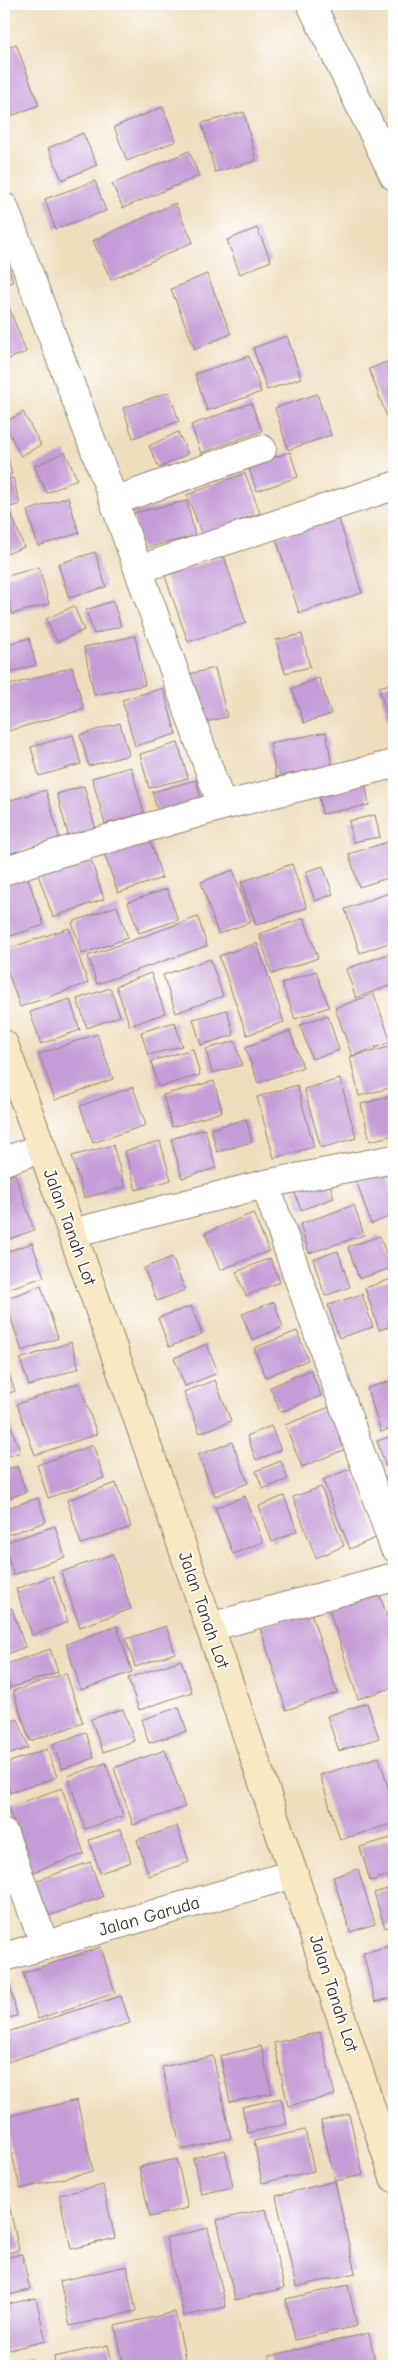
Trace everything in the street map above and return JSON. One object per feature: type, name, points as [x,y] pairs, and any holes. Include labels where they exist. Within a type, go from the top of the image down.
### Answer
[{"type":"main road","name":"Jalan Tanah Lot","points":[[4,1044],[210,1627],[394,2178]]},
{"type":"street","points":[[311,4],[394,176]]},
{"type":"street","points":[[4,207],[139,569],[222,806]]},
{"type":"street","points":[[114,501],[262,449]]},
{"type":"street","points":[[139,569],[394,486]]},
{"type":"street","points":[[4,871],[52,855],[222,806],[394,764]]},
{"type":"street","points":[[4,1161],[42,1148]]},
{"type":"street","points":[[72,1233],[266,1184],[394,1159]]},
{"type":"street","points":[[266,1184],[394,1547]]},
{"type":"street","points":[[210,1627],[394,1577]]},
{"type":"street","points":[[4,1834],[45,1946]]},
{"type":"street","name":"Jalan Garuda","points":[[4,1957],[294,1874]]},
{"type":"building","points":[[16,44],[39,105],[4,119],[4,49]]},
{"type":"building","points":[[163,107],[176,141],[127,161],[114,127]]},
{"type":"building","points":[[244,112],[256,161],[215,172],[202,123]]},
{"type":"building","points":[[83,133],[97,165],[62,180],[48,148]]},
{"type":"building","points":[[189,151],[199,176],[123,208],[112,184]]},
{"type":"building","points":[[95,181],[106,211],[55,229],[45,199]]},
{"type":"building","points":[[175,203],[193,242],[111,280],[93,241]]},
{"type":"building","points":[[257,228],[271,261],[240,274],[227,240]]},
{"type":"building","points":[[4,250],[13,282],[4,285]]},
{"type":"building","points":[[207,274],[231,334],[195,349],[171,289]]},
{"type":"building","points":[[4,294],[26,352],[4,361]]},
{"type":"building","points":[[287,336],[301,378],[267,390],[253,348]]},
{"type":"building","points":[[249,356],[261,392],[207,411],[195,374]]},
{"type":"building","points":[[394,359],[394,436],[369,369]]},
{"type":"building","points":[[169,392],[179,421],[133,438],[123,408]]},
{"type":"building","points":[[317,394],[331,435],[288,450],[275,408]]},
{"type":"building","points":[[251,403],[262,431],[201,453],[191,425]]},
{"type":"building","points":[[23,412],[41,445],[21,456],[4,423]]},
{"type":"building","points":[[178,432],[188,454],[159,468],[149,446]]},
{"type":"building","points":[[4,444],[12,474],[4,476]]},
{"type":"building","points":[[65,452],[77,479],[47,493],[34,466]]},
{"type":"building","points":[[290,452],[298,477],[257,491],[248,466]]},
{"type":"building","points":[[245,473],[260,513],[202,535],[187,495]]},
{"type":"building","points":[[13,478],[20,504],[4,509],[4,480]]},
{"type":"building","points":[[68,497],[79,533],[38,546],[27,511]]},
{"type":"building","points":[[187,501],[195,536],[141,549],[133,513]]},
{"type":"building","points":[[10,510],[24,547],[4,555],[4,512]]},
{"type":"building","points":[[339,519],[362,593],[299,613],[276,538]]},
{"type":"building","points":[[95,552],[106,587],[69,598],[58,564]]},
{"type":"building","points":[[224,556],[246,623],[188,642],[165,576]]},
{"type":"building","points":[[39,567],[49,604],[12,614],[4,577]]},
{"type":"building","points":[[113,601],[121,626],[94,634],[86,610]]},
{"type":"building","points":[[74,606],[84,630],[57,642],[46,619]]},
{"type":"building","points":[[302,634],[310,667],[285,673],[276,640]]},
{"type":"building","points":[[135,636],[145,685],[94,695],[84,647]]},
{"type":"building","points":[[29,638],[36,665],[4,674],[4,645]]},
{"type":"building","points":[[72,667],[84,709],[8,731],[4,716],[4,687]]},
{"type":"building","points":[[215,668],[227,717],[197,724],[185,675]]},
{"type":"building","points":[[319,678],[331,714],[304,723],[292,689]]},
{"type":"building","points":[[394,683],[394,742],[379,687]]},
{"type":"building","points":[[163,688],[176,734],[135,746],[122,700]]},
{"type":"building","points":[[120,723],[129,755],[89,766],[80,735]]},
{"type":"building","points":[[326,732],[332,765],[276,777],[270,743]]},
{"type":"building","points":[[73,735],[81,764],[39,776],[31,747]]},
{"type":"building","points":[[178,743],[188,778],[149,788],[140,754]]},
{"type":"building","points":[[131,767],[144,813],[105,824],[92,778]]},
{"type":"building","points":[[196,780],[202,803],[159,816],[152,792]]},
{"type":"building","points":[[365,781],[369,805],[322,814],[318,790]]},
{"type":"building","points":[[84,786],[97,834],[70,842],[57,794]]},
{"type":"building","points":[[46,790],[60,840],[4,855],[4,802]]},
{"type":"building","points":[[375,815],[380,837],[353,842],[349,821]]},
{"type":"building","points":[[149,837],[162,878],[118,893],[104,853]]},
{"type":"building","points":[[394,840],[394,876],[359,887],[349,854]]},
{"type":"building","points":[[88,851],[104,899],[53,917],[36,869]]},
{"type":"building","points":[[292,864],[307,908],[256,925],[241,882]]},
{"type":"building","points":[[323,866],[333,894],[315,901],[305,872]]},
{"type":"building","points":[[25,870],[44,925],[8,937],[4,924],[4,878]]},
{"type":"building","points":[[233,870],[251,922],[218,934],[201,882]]},
{"type":"building","points":[[167,889],[178,920],[139,933],[128,902]]},
{"type":"building","points":[[394,891],[394,941],[360,953],[345,909]]},
{"type":"building","points":[[117,906],[128,938],[82,954],[72,922]]},
{"type":"building","points":[[198,917],[207,946],[97,984],[88,956]]},
{"type":"building","points":[[304,918],[318,958],[272,974],[259,934]]},
{"type":"building","points":[[69,928],[88,983],[20,1007],[4,961],[4,950]]},
{"type":"building","points":[[257,943],[284,1022],[247,1035],[219,956]]},
{"type":"building","points":[[394,952],[394,984],[356,998],[346,969]]},
{"type":"building","points":[[210,959],[223,996],[176,1013],[163,975]]},
{"type":"building","points":[[316,971],[329,1007],[295,1019],[282,983]]},
{"type":"building","points":[[151,973],[165,1013],[130,1026],[116,986]]},
{"type":"building","points":[[110,988],[120,1016],[87,1028],[77,999]]},
{"type":"building","points":[[374,994],[391,1042],[352,1056],[335,1008]]},
{"type":"building","points":[[70,999],[80,1030],[41,1044],[30,1012]]},
{"type":"building","points":[[227,1010],[234,1035],[201,1045],[193,1019]]},
{"type":"building","points":[[328,1015],[339,1050],[312,1059],[300,1025]]},
{"type":"building","points":[[175,1022],[182,1046],[148,1055],[141,1032]]},
{"type":"building","points":[[290,1031],[303,1067],[258,1083],[245,1047]]},
{"type":"building","points":[[97,1034],[113,1079],[55,1100],[39,1054]]},
{"type":"building","points":[[235,1041],[242,1065],[212,1073],[206,1049]]},
{"type":"building","points":[[389,1047],[394,1067],[394,1087],[359,1096],[350,1057]]},
{"type":"building","points":[[193,1049],[200,1075],[158,1087],[151,1061]]},
{"type":"building","points":[[340,1079],[356,1138],[321,1148],[304,1089]]},
{"type":"building","points":[[214,1081],[222,1112],[172,1127],[163,1095]]},
{"type":"building","points":[[297,1085],[314,1147],[274,1158],[257,1097]]},
{"type":"building","points":[[133,1087],[146,1125],[93,1143],[80,1106]]},
{"type":"building","points":[[394,1095],[394,1135],[370,1141],[361,1104]]},
{"type":"building","points":[[246,1119],[252,1142],[217,1152],[211,1129]]},
{"type":"building","points":[[205,1129],[216,1168],[182,1178],[171,1139]]},
{"type":"building","points":[[160,1141],[171,1180],[136,1190],[125,1151]]},
{"type":"building","points":[[113,1145],[125,1187],[84,1198],[72,1156]]},
{"type":"building","points":[[385,1169],[394,1194],[394,1215],[371,1224],[356,1180]]},
{"type":"building","points":[[15,1174],[34,1230],[4,1241],[4,1178]]},
{"type":"building","points":[[328,1178],[334,1198],[301,1210],[294,1190]]},
{"type":"building","points":[[354,1205],[364,1235],[309,1253],[300,1224]]},
{"type":"building","points":[[253,1213],[269,1251],[220,1270],[205,1233]]},
{"type":"building","points":[[380,1236],[391,1268],[359,1279],[348,1247]]},
{"type":"building","points":[[32,1243],[44,1277],[4,1290],[4,1253]]},
{"type":"building","points":[[338,1251],[350,1287],[325,1296],[313,1259]]},
{"type":"building","points":[[172,1257],[185,1290],[157,1301],[144,1268]]},
{"type":"building","points":[[270,1258],[280,1282],[246,1296],[236,1272]]},
{"type":"building","points":[[394,1278],[394,1325],[379,1330],[365,1288]]},
{"type":"building","points":[[41,1286],[58,1338],[22,1351],[4,1299]]},
{"type":"building","points":[[362,1294],[373,1327],[339,1338],[328,1305]]},
{"type":"building","points":[[274,1302],[283,1327],[252,1340],[242,1314]]},
{"type":"building","points":[[191,1306],[202,1334],[169,1347],[158,1318]]},
{"type":"building","points":[[297,1331],[308,1360],[266,1377],[254,1348]]},
{"type":"building","points":[[71,1342],[79,1368],[29,1386],[20,1359]]},
{"type":"building","points":[[207,1344],[218,1373],[185,1386],[174,1358]]},
{"type":"building","points":[[4,1360],[15,1391],[4,1395]]},
{"type":"building","points":[[311,1370],[321,1396],[280,1412],[270,1387]]},
{"type":"building","points":[[215,1380],[231,1421],[200,1433],[184,1392]]},
{"type":"building","points":[[394,1380],[394,1427],[381,1432],[367,1388]]},
{"type":"building","points":[[79,1383],[97,1434],[35,1455],[17,1404]]},
{"type":"building","points":[[337,1404],[353,1446],[302,1467],[285,1425]]},
{"type":"building","points":[[4,1410],[20,1452],[4,1458]]},
{"type":"building","points":[[271,1426],[281,1450],[256,1460],[247,1436]]},
{"type":"building","points":[[394,1435],[394,1464],[386,1467],[377,1441]]},
{"type":"building","points":[[232,1442],[248,1483],[215,1496],[198,1455]]},
{"type":"building","points":[[93,1445],[104,1478],[48,1498],[37,1465]]},
{"type":"building","points":[[281,1461],[288,1479],[263,1489],[256,1471]]},
{"type":"building","points":[[17,1466],[26,1492],[4,1500],[4,1470]]},
{"type":"building","points":[[352,1468],[378,1537],[350,1549],[323,1480]]},
{"type":"building","points":[[394,1475],[394,1503],[386,1478]]},
{"type":"building","points":[[116,1483],[131,1527],[81,1544],[67,1500]]},
{"type":"building","points":[[321,1487],[344,1546],[316,1558],[293,1497]]},
{"type":"building","points":[[245,1496],[263,1542],[233,1554],[215,1508]]},
{"type":"building","points":[[284,1496],[297,1531],[272,1542],[259,1506]]},
{"type":"building","points":[[38,1498],[46,1522],[4,1536],[4,1509]]},
{"type":"building","points":[[55,1526],[65,1557],[13,1575],[4,1543]]},
{"type":"building","points":[[113,1554],[131,1609],[80,1627],[61,1572]]},
{"type":"building","points":[[53,1576],[68,1622],[32,1635],[16,1589]]},
{"type":"building","points":[[379,1592],[394,1638],[394,1687],[358,1699],[329,1609]]},
{"type":"building","points":[[12,1608],[25,1647],[4,1655],[4,1611]]},
{"type":"building","points":[[310,1610],[337,1693],[286,1710],[260,1627]]},
{"type":"building","points":[[117,1626],[132,1672],[81,1690],[66,1644]]},
{"type":"building","points":[[166,1626],[175,1653],[135,1667],[126,1639]]},
{"type":"building","points":[[50,1649],[58,1672],[10,1688],[4,1665]]},
{"type":"building","points":[[181,1660],[192,1692],[139,1710],[128,1678]]},
{"type":"building","points":[[66,1673],[83,1723],[30,1741],[13,1691]]},
{"type":"building","points":[[367,1703],[379,1738],[339,1751],[327,1716]]},
{"type":"building","points":[[179,1707],[187,1731],[149,1743],[141,1720]]},
{"type":"building","points":[[123,1709],[134,1741],[103,1752],[91,1719]]},
{"type":"building","points":[[18,1719],[28,1748],[4,1756],[4,1724]]},
{"type":"building","points":[[86,1732],[94,1758],[62,1769],[53,1744]]},
{"type":"building","points":[[47,1749],[57,1777],[10,1793],[4,1776],[4,1764]]},
{"type":"building","points":[[165,1750],[185,1807],[133,1825],[114,1768]]},
{"type":"building","points":[[379,1757],[394,1807],[394,1823],[340,1840],[320,1775]]},
{"type":"building","points":[[106,1763],[123,1816],[85,1829],[68,1776]]},
{"type":"building","points":[[62,1788],[84,1854],[30,1873],[8,1807]]},
{"type":"building","points":[[177,1826],[189,1862],[149,1876],[137,1840]]},
{"type":"building","points":[[121,1829],[131,1862],[100,1873],[89,1840]]},
{"type":"building","points":[[394,1837],[394,1874],[370,1881],[360,1847]]},
{"type":"building","points":[[90,1862],[103,1897],[45,1917],[32,1882]]},
{"type":"building","points":[[358,1869],[375,1924],[350,1932],[333,1877]]},
{"type":"building","points":[[394,1887],[394,1925],[385,1928],[374,1893]]},
{"type":"building","points":[[394,1945],[394,1997],[375,2002],[363,1953]]},
{"type":"building","points":[[101,1947],[115,1993],[38,2019],[23,1973]]},
{"type":"building","points":[[9,1981],[17,2016],[4,2019],[4,1982]]},
{"type":"building","points":[[121,1996],[130,2023],[4,2063],[4,2033]]},
{"type":"building","points":[[320,2032],[335,2095],[288,2106],[274,2043]]},
{"type":"building","points":[[261,2046],[272,2093],[230,2102],[220,2056]]},
{"type":"building","points":[[213,2056],[231,2138],[181,2150],[162,2067]]},
{"type":"building","points":[[281,2098],[287,2124],[248,2133],[242,2107]]},
{"type":"building","points":[[77,2100],[93,2171],[20,2189],[4,2117]]},
{"type":"building","points":[[349,2114],[363,2175],[335,2181],[321,2121]]},
{"type":"building","points":[[305,2130],[314,2171],[262,2183],[254,2141]]},
{"type":"building","points":[[225,2150],[233,2187],[201,2194],[193,2158]]},
{"type":"building","points":[[177,2159],[188,2208],[150,2217],[139,2167]]},
{"type":"building","points":[[335,2181],[355,2273],[296,2287],[276,2196]]},
{"type":"building","points":[[103,2185],[115,2238],[71,2249],[59,2195]]},
{"type":"building","points":[[4,2191],[6,2191],[19,2250],[4,2254]]},
{"type":"building","points":[[266,2209],[284,2288],[235,2300],[217,2220]]},
{"type":"building","points":[[208,2228],[226,2307],[184,2316],[166,2238]]},
{"type":"building","points":[[22,2254],[30,2290],[4,2296],[4,2258]]},
{"type":"building","points":[[127,2266],[136,2311],[70,2326],[60,2281]]},
{"type":"building","points":[[348,2285],[357,2326],[295,2340],[286,2299]]},
{"type":"building","points":[[36,2298],[46,2341],[4,2351],[4,2305]]},
{"type":"building","points":[[175,2312],[187,2366],[124,2366],[115,2326]]},
{"type":"building","points":[[369,2333],[376,2366],[271,2366],[269,2356]]},
{"type":"building","points":[[108,2345],[113,2366],[55,2366],[54,2357]]},
{"type":"building","points":[[31,2359],[33,2366],[4,2366]]}]
